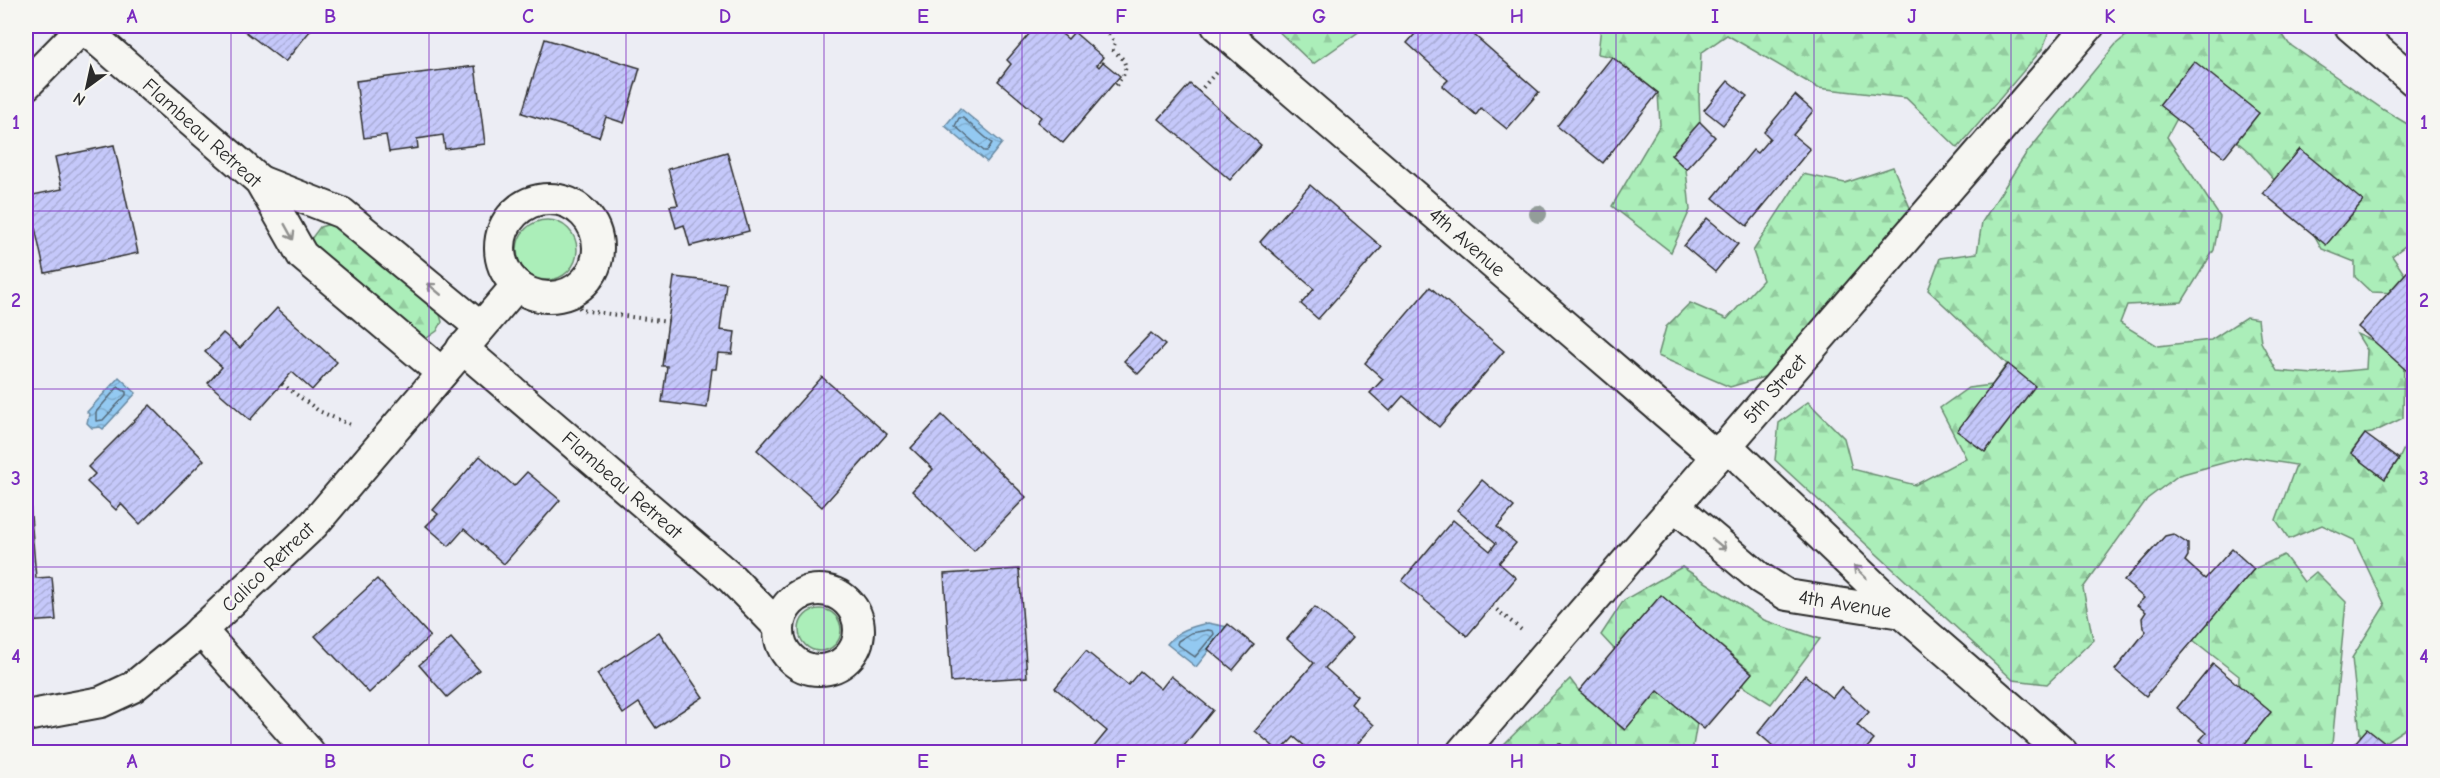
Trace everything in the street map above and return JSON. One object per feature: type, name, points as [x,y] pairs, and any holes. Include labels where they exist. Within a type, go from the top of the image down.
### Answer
[{"type":"street","points":[[26,85],[83,26]]},
{"type":"street","name":"Flambeau Retreat","points":[[83,26],[260,181],[302,255],[442,373]]},
{"type":"street","name":"4th Avenue","points":[[1217,26],[1722,451],[2062,753]]},
{"type":"street","name":"5th Street","points":[[1462,753],[2088,26]]},
{"type":"street","points":[[2350,26],[2415,81]]},
{"type":"street","name":"Flambeau Retreat","points":[[260,181],[342,213],[471,337],[731,578],[778,626]]},
{"type":"street","points":[[552,198],[568,202],[582,211],[592,224],[598,239],[598,255],[593,271],[583,284],[570,292],[554,297],[538,296],[517,285],[502,264],[499,248],[502,232],[509,217],[521,206],[536,200],[552,198]]},
{"type":"street","name":"Calico Retreat","points":[[26,716],[100,702],[133,687],[201,630],[314,524],[517,285]]},
{"type":"street","name":"4th Avenue","points":[[1675,506],[1760,578],[1787,595],[1902,613]]},
{"type":"street","points":[[201,630],[309,753]]},
{"type":"path","points":[[1084,26],[1089,30],[1095,26],[1103,28],[1115,42],[1113,50],[1123,59],[1126,67],[1124,76],[1114,88]]},
{"type":"path","points":[[1108,32],[1114,26]]},
{"type":"path","points":[[570,292],[581,310],[668,322]]},
{"type":"path","points":[[282,384],[320,411],[348,425],[388,438]]},
{"type":"path","points":[[1492,606],[1548,653]]},
{"type":"green space","points":[[1273,26],[1312,26],[1316,29],[1321,26],[1367,26],[1313,64]]},
{"type":"green space","points":[[1601,26],[2051,26],[2043,48],[1958,148],[1906,98],[1818,88],[1727,35],[1701,53],[1700,122],[1671,155],[1686,169],[1690,210],[1671,252],[1612,206],[1660,125],[1658,93],[1612,57],[1598,54]]},
{"type":"green space","points":[[2138,26],[2277,26],[2289,44],[2414,128],[2414,239],[2392,256],[2405,275],[2397,293],[2371,292],[2355,277],[2355,262],[2322,249],[2298,206],[2248,151],[2187,100],[2167,137],[2220,217],[2214,250],[2182,302],[2127,305],[2120,323],[2158,346],[2211,340],[2246,317],[2258,319],[2261,342],[2277,371],[2314,374],[2366,369],[2367,350],[2357,334],[2404,354],[2403,418],[2365,434],[2351,452],[2385,479],[2406,444],[2414,406],[2414,723],[2370,752],[2362,752],[2352,658],[2385,605],[2354,540],[2322,525],[2289,539],[2276,520],[2296,465],[2245,457],[2179,475],[2147,499],[2083,588],[2093,640],[2047,684],[2013,680],[1775,460],[1779,423],[1808,402],[1844,438],[1852,469],[1915,485],[1966,458],[1940,408],[1968,388],[1992,385],[2007,364],[1928,290],[1940,258],[1977,253],[1982,222],[2025,155],[2116,44]]},
{"type":"green space","points":[[1893,167],[1911,210],[1774,374],[1730,387],[1658,356],[1666,327],[1690,303],[1727,319],[1763,280],[1753,251],[1803,174],[1845,183]]},
{"type":"green space","points":[[541,220],[553,220],[564,225],[572,233],[577,250],[575,262],[564,275],[553,280],[541,280],[530,275],[522,267],[517,256],[517,244],[522,233],[530,225]]},
{"type":"green space","points":[[330,224],[340,229],[439,311],[442,322],[437,331],[427,338],[414,333],[319,252],[311,239],[320,227]]},
{"type":"green space","points":[[2284,555],[2304,582],[2316,572],[2346,602],[2332,744],[2321,745],[2316,752],[2221,752],[2238,716],[2239,676],[2193,640],[2254,569]]},
{"type":"green space","points":[[1682,567],[1764,620],[1820,639],[1771,704],[1741,685],[1752,672],[1661,596],[1615,650],[1601,635],[1624,600]]},
{"type":"green space","points":[[820,609],[828,610],[835,615],[840,622],[840,638],[835,645],[828,650],[820,651],[812,650],[805,645],[800,638],[799,630],[800,622],[805,615],[812,610]]},
{"type":"green space","points":[[1570,679],[1579,691],[1624,730],[1658,691],[1697,723],[1692,752],[1571,752],[1560,743],[1551,752],[1496,752]]},
{"type":"water","points":[[960,108],[1002,143],[987,162],[945,126]]},
{"type":"water","points":[[119,377],[136,393],[103,429],[92,428],[87,423],[89,414],[87,412]]},
{"type":"water","points":[[1208,623],[1228,627],[1196,667],[1167,644],[1180,632]]},
{"type":"building","points":[[238,26],[314,26],[285,62]]},
{"type":"building","points":[[1036,26],[1052,26],[1068,39],[1074,32],[1103,57],[1097,65],[1099,67],[1103,62],[1120,76],[1063,143],[1037,122],[1041,117],[998,81],[1011,64],[1007,60]]},
{"type":"building","points":[[1422,26],[1464,26],[1539,92],[1507,129],[1481,108],[1476,115],[1442,86],[1448,80],[1407,43]]},
{"type":"building","points":[[545,39],[640,68],[624,123],[606,117],[599,137],[522,113]]},
{"type":"building","points":[[1612,57],[1658,93],[1603,163],[1557,126]]},
{"type":"building","points":[[2194,61],[2259,113],[2224,157],[2159,105]]},
{"type":"building","points":[[475,66],[485,144],[445,149],[443,135],[417,139],[418,148],[389,152],[386,135],[364,138],[356,81]]},
{"type":"building","points":[[1728,81],[1747,96],[1723,125],[1704,110]]},
{"type":"building","points":[[1190,84],[1261,145],[1230,180],[1159,119]]},
{"type":"building","points":[[1795,95],[1813,111],[1793,135],[1810,149],[1747,226],[1713,198],[1753,150],[1757,153],[1770,138],[1764,132]]},
{"type":"building","points":[[1700,122],[1715,137],[1686,169],[1671,155]]},
{"type":"building","points":[[114,145],[138,253],[45,273],[28,196],[62,189],[55,157]]},
{"type":"building","points":[[2300,149],[2363,201],[2326,245],[2263,193]]},
{"type":"building","points":[[727,152],[749,231],[690,246],[684,225],[676,228],[670,206],[678,205],[668,169]]},
{"type":"building","points":[[1310,185],[1382,247],[1318,319],[1301,304],[1314,289],[1260,242]]},
{"type":"building","points":[[1707,218],[1738,244],[1715,272],[1684,246]]},
{"type":"building","points":[[2414,264],[2414,367],[2412,365],[2407,371],[2358,327]]},
{"type":"building","points":[[674,277],[726,283],[720,330],[735,332],[732,354],[718,353],[716,369],[712,369],[707,408],[662,402],[667,366],[662,366]]},
{"type":"building","points":[[1430,287],[1504,351],[1439,427],[1403,396],[1390,411],[1370,393],[1383,379],[1365,363]]},
{"type":"building","points":[[277,308],[337,362],[312,390],[292,372],[250,420],[208,383],[222,367],[205,352],[223,333],[240,348]]},
{"type":"building","points":[[1151,333],[1165,345],[1138,374],[1124,361]]},
{"type":"building","points":[[2008,364],[2035,386],[1985,452],[1957,431]]},
{"type":"building","points":[[822,377],[887,434],[822,507],[757,450]]},
{"type":"building","points":[[150,405],[204,460],[140,524],[121,504],[116,510],[87,482],[95,474],[88,467]]},
{"type":"building","points":[[942,415],[1026,497],[974,551],[912,491],[933,469],[911,448]]},
{"type":"building","points":[[2365,434],[2399,459],[2385,479],[2351,453]]},
{"type":"building","points":[[480,456],[514,486],[527,472],[560,500],[504,564],[464,529],[449,546],[426,526],[438,514],[433,510]]},
{"type":"building","points":[[1482,480],[1514,507],[1497,527],[1516,543],[1499,563],[1516,578],[1467,636],[1402,581],[1453,520],[1490,551],[1496,543],[1457,510]]},
{"type":"building","points":[[26,503],[30,503],[36,578],[52,577],[56,620],[26,622]]},
{"type":"building","points":[[2173,534],[2188,544],[2188,556],[2185,561],[2205,579],[2232,549],[2254,569],[2146,696],[2115,670],[2146,631],[2143,628],[2142,618],[2146,612],[2137,605],[2144,598],[2124,581],[2165,536]]},
{"type":"building","points":[[1019,569],[1027,677],[951,682],[944,574]]},
{"type":"building","points":[[377,579],[430,636],[369,693],[315,636]]},
{"type":"building","points":[[1661,595],[1752,673],[1704,729],[1658,691],[1625,730],[1579,691]]},
{"type":"building","points":[[1315,607],[1352,638],[1325,668],[1357,696],[1351,704],[1374,725],[1350,752],[1312,752],[1294,737],[1280,752],[1255,731],[1314,663],[1287,639]]},
{"type":"building","points":[[1228,624],[1254,645],[1233,670],[1208,649]]},
{"type":"building","points":[[659,632],[703,697],[656,728],[639,703],[623,714],[597,674]]},
{"type":"building","points":[[451,638],[479,670],[447,697],[419,665]]},
{"type":"building","points":[[1086,651],[1128,685],[1140,671],[1161,689],[1171,676],[1213,710],[1179,752],[1099,752],[1093,748],[1107,731],[1055,688]]},
{"type":"building","points":[[2213,664],[2271,712],[2238,752],[2215,752],[2200,740],[2206,733],[2177,708]]},
{"type":"building","points":[[1805,675],[1832,698],[1841,687],[1869,712],[1857,725],[1874,740],[1863,752],[1767,752],[1773,746],[1758,733]]},
{"type":"building","points":[[2367,729],[2396,752],[2347,752]]},
{"type":"building","points":[[1559,743],[1571,752],[1551,752]]}]
